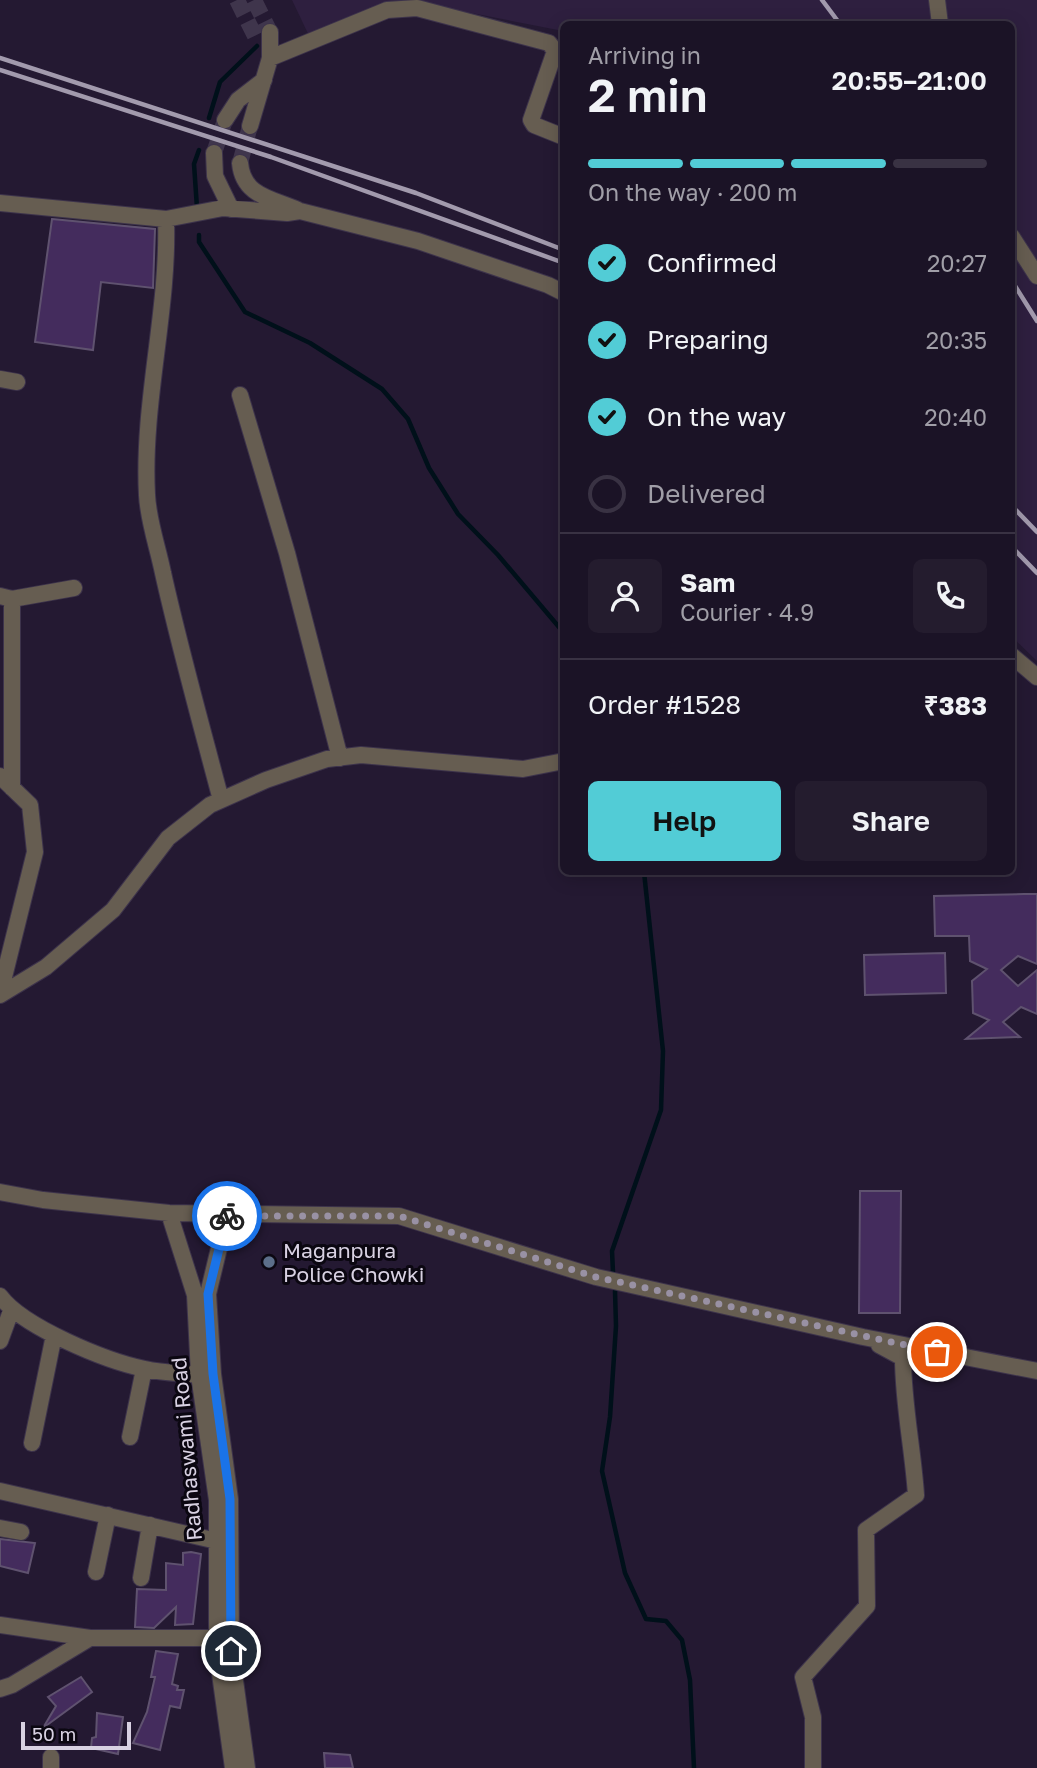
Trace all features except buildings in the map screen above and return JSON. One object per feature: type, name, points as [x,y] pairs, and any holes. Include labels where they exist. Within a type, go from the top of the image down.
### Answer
[{"type":"street","points":[[937,0],[940,21]]},
{"type":"street","points":[[269,54],[387,10],[417,8],[549,44],[555,51],[531,120],[534,125],[560,135]]},
{"type":"street","points":[[250,126],[269,54],[262,34]]},
{"type":"street","points":[[225,120],[238,100],[264,80]]},
{"type":"street","points":[[214,153],[215,176],[231,209]]},
{"type":"street","points":[[240,163],[241,179],[248,188],[300,211],[418,241],[560,291]]},
{"type":"street","points":[[0,203],[166,219],[231,209],[287,213],[300,211]]},
{"type":"street","points":[[166,219],[167,261],[162,328],[150,390],[147,496],[176,633],[221,800]]},
{"type":"street","points":[[1015,242],[1037,276]]},
{"type":"street","points":[[0,379],[17,382]]},
{"type":"street","points":[[240,395],[287,553],[341,758]]},
{"type":"street","points":[[0,994],[35,852],[30,805],[6,782],[6,597],[74,588]]},
{"type":"street","points":[[1015,659],[1037,677]]},
{"type":"street","points":[[0,994],[46,967],[113,910],[169,838],[221,800],[265,780],[341,758],[361,755],[523,769],[560,762]]},
{"type":"street","points":[[0,1192],[43,1200],[169,1213],[399,1216],[596,1277],[863,1337],[1037,1371]]},
{"type":"street","name":"Radhaswami Road","points":[[169,1213],[195,1295],[200,1376],[217,1500],[217,1638],[233,1768]]},
{"type":"street","name":"Radhaswami Road","points":[[227,1215],[208,1294],[213,1374],[230,1499],[231,1651],[247,1768]]},
{"type":"street","points":[[0,1296],[11,1311],[54,1335],[144,1369],[200,1376]]},
{"type":"street","points":[[0,1341],[11,1311]]},
{"type":"street","points":[[32,1443],[54,1335]]},
{"type":"street","points":[[813,1768],[813,1717],[803,1677],[867,1606],[866,1530],[916,1495],[913,1449],[903,1393],[903,1358],[863,1337]]},
{"type":"street","points":[[130,1437],[144,1369]]},
{"type":"street","points":[[0,1491],[217,1541]]},
{"type":"street","points":[[96,1572],[108,1515]]},
{"type":"street","points":[[141,1577],[150,1525]]},
{"type":"street","points":[[0,1528],[21,1532]]},
{"type":"street","points":[[0,1625],[90,1638],[217,1638]]},
{"type":"street","points":[[0,1689],[12,1685],[90,1638]]},
{"type":"shaded area","points":[[292,0],[1037,0],[1037,259],[1030,251],[1018,262],[1037,286],[1037,661],[1015,640],[1015,21],[560,21],[560,30],[420,3],[313,44]]},
{"type":"waterway","points":[[209,118],[220,82],[257,46]]},
{"type":"waterway","points":[[197,208],[194,164],[199,150]]},
{"type":"waterway","points":[[199,235],[199,242],[245,312],[310,343],[382,389],[408,419],[429,468],[458,514],[498,555],[560,628]]},
{"type":"waterway","points":[[613,1272],[612,1251],[661,1110],[663,1051],[644,875]]},
{"type":"waterway","points":[[615,1291],[616,1326],[610,1417],[602,1471],[625,1573],[646,1619],[666,1621],[682,1640],[690,1680],[694,1768]]},
{"type":"tunnel","points":[[237,0],[255,36]]},
{"type":"tunnel","points":[[254,0],[270,32]]},
{"type":"tunnel","points":[[214,153],[225,120]]},
{"type":"tunnel","points":[[240,163],[250,126]]},
{"type":"railway","points":[[822,0],[838,21]]},
{"type":"railway","points":[[0,58],[416,193],[560,248]]},
{"type":"railway","points":[[0,70],[271,157],[560,262]]},
{"type":"railway","points":[[1015,286],[1037,321]]},
{"type":"railway","points":[[1015,509],[1037,532]]},
{"type":"railway","points":[[1015,550],[1037,573]]},
{"type":"way so far","points":[[227,1216],[399,1216],[596,1277],[937,1352]]},
{"type":"place","name":"Maganpura Police Chowki","points":[[269,1262]]},
{"type":"route","points":[[227,1216],[208,1294],[213,1374],[230,1499],[231,1651]]}]
